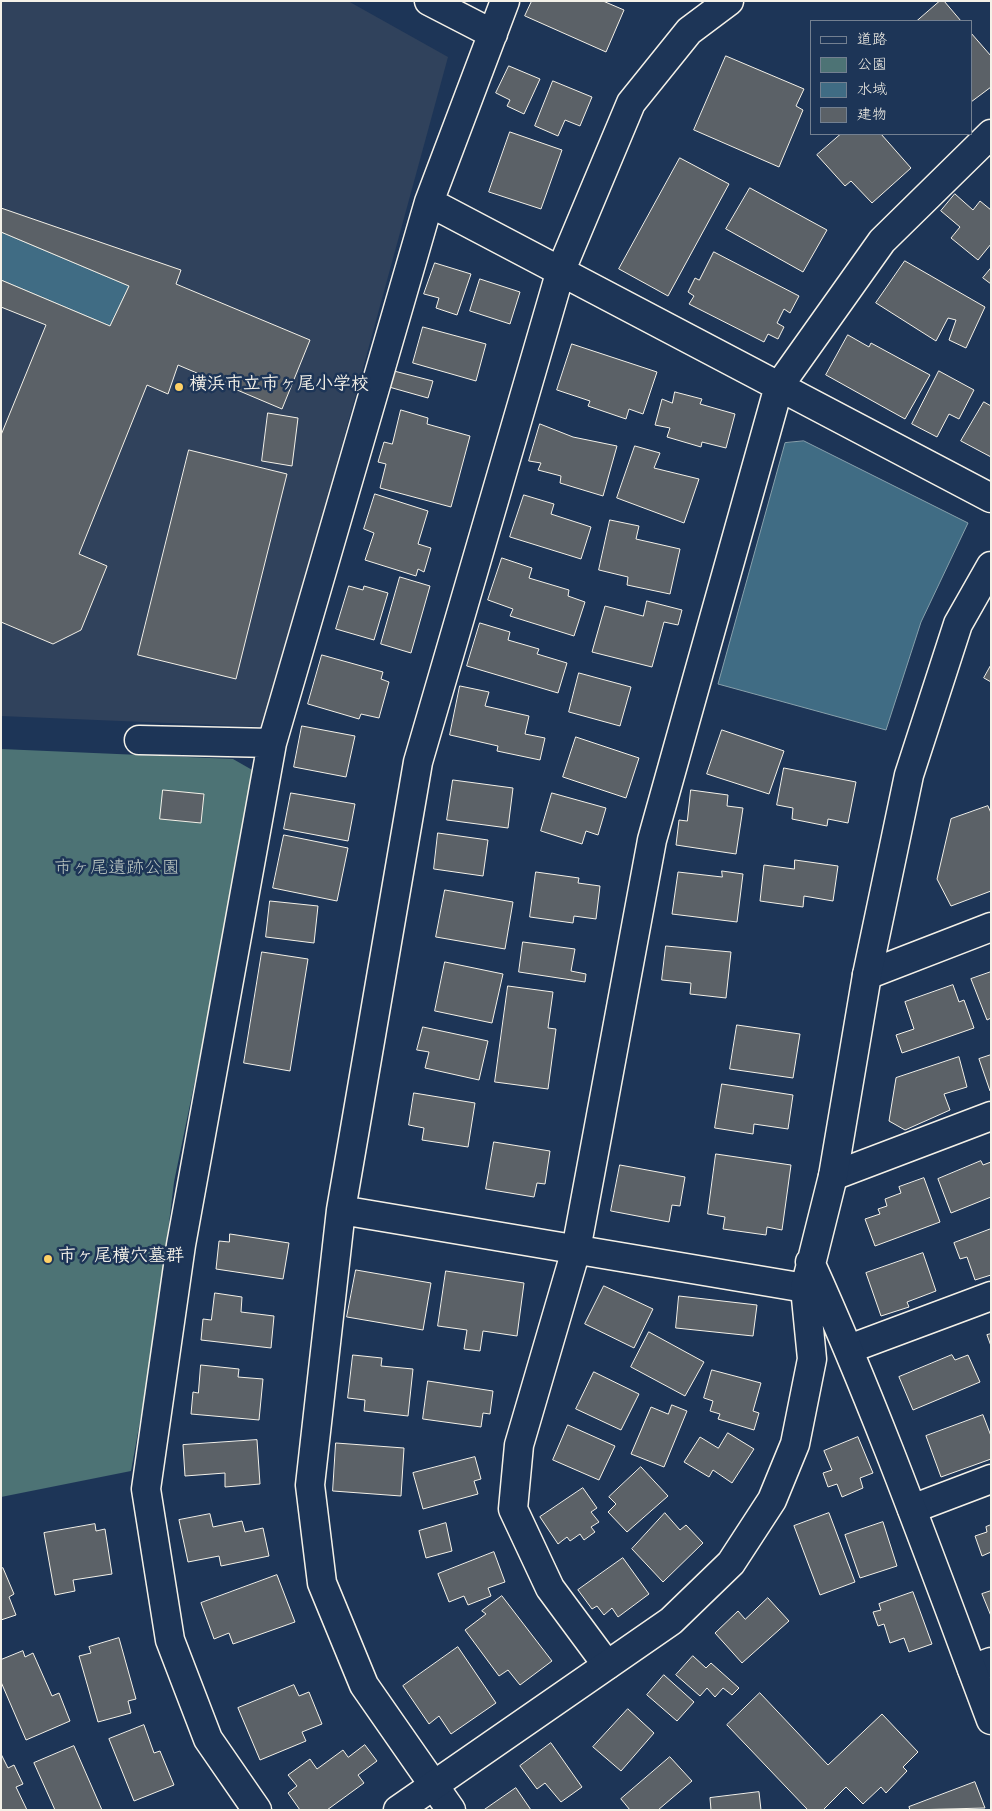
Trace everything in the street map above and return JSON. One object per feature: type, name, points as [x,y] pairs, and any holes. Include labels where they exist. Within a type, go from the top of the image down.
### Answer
[{"type":"street","points":[[429,1],[493,34]]},
{"type":"street","points":[[257,1810],[208,1739],[170,1640],[146,1489],[181,1245],[272,743],[429,202],[505,1]]},
{"type":"street","points":[[451,1810],[364,1685],[322,1583],[310,1485],[341,1210],[418,762],[561,270],[631,103],[689,31],[729,1]]},
{"type":"street","points":[[607,1665],[550,1588],[513,1509],[519,1444],[576,1250],[652,840],[779,386],[882,240],[991,134]]},
{"type":"street","points":[[429,202],[991,498]]},
{"type":"street","points":[[398,1810],[671,1621],[731,1563],[772,1500],[795,1444],[812,1359],[806,1288],[810,1262],[833,1176],[867,975],[909,775],[958,624],[991,566]]},
{"type":"street","points":[[139,740],[272,743]]},
{"type":"street","points":[[867,975],[991,927]]},
{"type":"street","points":[[833,1176],[991,1116]]},
{"type":"street","points":[[341,1210],[806,1288]]},
{"type":"street","points":[[810,1262],[849,1349],[912,1509],[981,1666],[991,1720]]},
{"type":"street","points":[[849,1349],[991,1296]]},
{"type":"street","points":[[912,1509],[991,1479]]},
{"type":"shaded area","name":"横浜市立市ヶ尾小学校","points":[[1,1],[348,1],[448,57],[265,727],[1,716]]},
{"type":"green space","name":"市ヶ尾遺跡公園","points":[[1,749],[233,759],[254,771],[221,954],[174,1182],[155,1338],[131,1471],[1,1497]]},
{"type":"water","points":[[1,232],[129,286],[110,326],[1,280]]},
{"type":"water","points":[[804,441],[968,523],[921,622],[886,730],[718,684],[785,443]]},
{"type":"building","points":[[532,1],[603,1],[624,10],[606,52],[525,16]]},
{"type":"building","points":[[940,1],[944,1],[960,20],[918,20]]},
{"type":"building","points":[[972,34],[991,56],[991,87],[972,101]]},
{"type":"building","points":[[726,56],[804,89],[796,106],[803,110],[779,167],[694,130]]},
{"type":"building","points":[[509,66],[540,79],[524,114],[507,106],[510,100],[496,93]]},
{"type":"building","points":[[553,81],[592,97],[580,126],[565,120],[558,136],[535,126]]},
{"type":"building","points":[[510,132],[562,150],[541,209],[489,192]]},
{"type":"building","points":[[840,135],[882,135],[911,168],[872,203],[851,181],[845,186],[817,155]]},
{"type":"building","points":[[680,158],[729,184],[668,296],[619,269]]},
{"type":"building","points":[[750,188],[827,230],[803,272],[726,229]]},
{"type":"building","points":[[955,194],[973,210],[980,201],[991,210],[991,244],[978,260],[951,238],[960,227],[941,211]]},
{"type":"building","points":[[1,208],[181,270],[176,284],[310,340],[282,409],[178,365],[168,394],[147,385],[79,554],[107,566],[81,630],[53,644],[1,622],[1,435],[46,325],[1,307],[1,280],[110,326],[129,286],[1,232]]},
{"type":"building","points":[[714,252],[799,296],[790,313],[784,309],[777,323],[784,327],[778,339],[768,334],[764,342],[689,304],[694,296],[688,292],[695,278],[699,280]]},
{"type":"building","points":[[905,261],[985,307],[966,348],[949,340],[956,320],[948,318],[936,341],[876,303]]},
{"type":"building","points":[[435,263],[471,274],[457,315],[436,308],[439,298],[424,294]]},
{"type":"building","points":[[991,268],[991,284],[983,278]]},
{"type":"building","points":[[480,279],[520,292],[510,324],[470,311]]},
{"type":"building","points":[[423,327],[486,344],[476,381],[413,363]]},
{"type":"building","points":[[848,335],[869,347],[871,343],[930,375],[905,419],[826,375]]},
{"type":"building","points":[[572,344],[657,372],[643,414],[629,409],[626,419],[588,406],[590,401],[557,390]]},
{"type":"building","points":[[394,371],[433,381],[428,398],[389,387]]},
{"type":"building","points":[[939,371],[974,390],[959,419],[949,414],[937,437],[912,424]]},
{"type":"building","points":[[675,392],[702,399],[700,404],[735,414],[726,448],[702,442],[701,447],[667,437],[670,428],[655,425],[662,399],[672,403]]},
{"type":"building","points":[[984,402],[991,406],[991,457],[961,441]]},
{"type":"building","points":[[401,410],[428,418],[427,424],[470,436],[451,507],[380,488],[386,464],[378,462],[384,442],[392,444]]},
{"type":"building","points":[[268,413],[298,418],[292,466],[262,461]]},
{"type":"building","points":[[540,424],[573,437],[617,446],[603,496],[560,483],[561,476],[538,470],[541,463],[529,461]]},
{"type":"building","points":[[635,446],[660,453],[654,468],[699,479],[684,523],[617,498]]},
{"type":"building","points":[[189,450],[287,474],[236,679],[138,655]]},
{"type":"building","points":[[375,494],[428,511],[418,544],[431,548],[424,572],[418,569],[416,576],[365,560],[374,533],[364,529]]},
{"type":"building","points":[[524,495],[554,504],[551,514],[591,527],[581,559],[510,537]]},
{"type":"building","points":[[610,520],[639,526],[636,539],[680,549],[670,594],[627,585],[628,577],[599,570]]},
{"type":"building","points":[[502,558],[532,568],[529,578],[569,590],[568,596],[585,602],[574,636],[510,616],[513,609],[488,600]]},
{"type":"building","points":[[400,577],[430,586],[411,653],[381,644]]},
{"type":"building","points":[[349,586],[363,590],[364,586],[388,593],[374,640],[336,629]]},
{"type":"building","points":[[647,601],[682,610],[678,625],[664,622],[652,667],[592,652],[605,606],[643,616]]},
{"type":"building","points":[[480,623],[510,632],[508,640],[539,649],[537,654],[567,663],[558,693],[467,666]]},
{"type":"building","points":[[322,655],[383,672],[381,679],[389,682],[379,718],[361,714],[359,719],[308,704]]},
{"type":"building","points":[[991,665],[991,682],[984,678]]},
{"type":"building","points":[[579,673],[631,687],[620,726],[569,712]]},
{"type":"building","points":[[460,686],[489,692],[485,706],[529,716],[525,734],[545,738],[540,760],[497,751],[498,746],[450,735]]},
{"type":"building","points":[[302,726],[355,736],[346,777],[294,767]]},
{"type":"building","points":[[722,730],[784,751],[769,794],[707,774]]},
{"type":"building","points":[[576,737],[639,758],[626,798],[563,777]]},
{"type":"building","points":[[784,768],[856,782],[848,823],[828,819],[827,826],[792,819],[793,808],[777,805]]},
{"type":"building","points":[[453,780],[513,788],[508,828],[447,820]]},
{"type":"building","points":[[163,790],[204,794],[201,823],[160,819]]},
{"type":"building","points":[[691,790],[728,795],[727,806],[743,808],[736,854],[676,845],[679,820],[687,821]]},
{"type":"building","points":[[291,793],[355,804],[348,841],[284,829]]},
{"type":"building","points":[[552,793],[606,808],[598,835],[586,831],[582,844],[541,831]]},
{"type":"building","points":[[988,806],[991,813],[991,891],[951,906],[937,879],[951,819]]},
{"type":"building","points":[[438,833],[488,840],[483,876],[434,869]]},
{"type":"building","points":[[284,835],[348,848],[337,901],[273,888]]},
{"type":"building","points":[[795,860],[838,866],[833,901],[804,896],[803,907],[760,901],[764,865],[794,869]]},
{"type":"building","points":[[722,871],[743,874],[737,922],[672,914],[678,872],[722,877]]},
{"type":"building","points":[[536,872],[579,878],[578,883],[600,886],[596,919],[574,916],[573,923],[530,917]]},
{"type":"building","points":[[445,890],[513,902],[505,949],[436,937]]},
{"type":"building","points":[[270,901],[318,906],[314,943],[266,937]]},
{"type":"building","points":[[523,942],[575,949],[571,971],[586,974],[585,982],[519,972]]},
{"type":"building","points":[[666,946],[731,952],[726,998],[690,994],[691,983],[662,980]]},
{"type":"building","points":[[262,952],[308,959],[290,1071],[244,1063]]},
{"type":"building","points":[[445,962],[503,974],[492,1023],[435,1011]]},
{"type":"building","points":[[991,972],[991,1018],[987,1020],[971,979]]},
{"type":"building","points":[[953,985],[959,1002],[964,1000],[974,1028],[902,1053],[896,1035],[914,1029],[905,1002]]},
{"type":"building","points":[[508,986],[553,992],[548,1028],[556,1029],[548,1089],[495,1082]]},
{"type":"building","points":[[737,1025],[800,1034],[793,1078],[730,1069]]},
{"type":"building","points":[[423,1027],[488,1041],[479,1080],[425,1068],[429,1052],[417,1050]]},
{"type":"building","points":[[991,1055],[991,1091],[990,1091],[979,1059]]},
{"type":"building","points":[[959,1057],[967,1087],[944,1094],[950,1110],[905,1130],[889,1121],[896,1078]]},
{"type":"building","points":[[722,1084],[793,1095],[788,1129],[754,1124],[753,1134],[715,1128]]},
{"type":"building","points":[[414,1093],[475,1103],[468,1147],[422,1140],[424,1128],[409,1125]]},
{"type":"building","points":[[494,1142],[550,1151],[545,1184],[537,1183],[534,1197],[486,1189]]},
{"type":"building","points":[[716,1154],[791,1165],[782,1230],[767,1227],[766,1235],[723,1229],[725,1217],[708,1214]]},
{"type":"building","points":[[981,1161],[983,1165],[991,1162],[991,1197],[951,1213],[938,1179]]},
{"type":"building","points":[[620,1165],[685,1177],[680,1206],[672,1205],[669,1222],[611,1211]]},
{"type":"building","points":[[924,1178],[940,1222],[875,1246],[865,1219],[880,1214],[878,1209],[887,1206],[885,1199],[901,1193],[899,1187]]},
{"type":"building","points":[[991,1229],[991,1275],[975,1280],[967,1257],[960,1259],[954,1243]]},
{"type":"building","points":[[230,1234],[289,1243],[283,1279],[216,1269],[219,1241],[229,1242]]},
{"type":"building","points":[[923,1253],[936,1291],[907,1302],[909,1307],[881,1316],[866,1273]]},
{"type":"building","points":[[356,1270],[431,1283],[423,1330],[347,1317]]},
{"type":"building","points":[[446,1271],[524,1283],[517,1336],[483,1331],[480,1351],[464,1349],[467,1330],[438,1326]]},
{"type":"building","points":[[604,1286],[653,1309],[634,1348],[585,1324]]},
{"type":"building","points":[[215,1293],[242,1297],[241,1312],[274,1316],[271,1348],[201,1340],[203,1319],[211,1320]]},
{"type":"building","points":[[679,1296],[757,1305],[753,1336],[676,1328]]},
{"type":"building","points":[[649,1332],[704,1362],[685,1396],[631,1367]]},
{"type":"building","points":[[991,1334],[991,1346],[987,1335]]},
{"type":"building","points":[[353,1355],[382,1358],[381,1366],[413,1369],[408,1416],[364,1411],[365,1400],[348,1398]]},
{"type":"building","points":[[952,1355],[955,1360],[968,1355],[980,1382],[913,1410],[899,1377]]},
{"type":"building","points":[[201,1365],[239,1369],[238,1377],[263,1379],[259,1420],[191,1414],[193,1392],[198,1393]]},
{"type":"building","points":[[712,1370],[761,1383],[753,1411],[759,1413],[754,1430],[718,1419],[720,1414],[710,1411],[713,1401],[704,1398]]},
{"type":"building","points":[[594,1372],[639,1394],[621,1430],[576,1409]]},
{"type":"building","points":[[428,1381],[493,1391],[490,1414],[483,1413],[481,1427],[423,1419]]},
{"type":"building","points":[[672,1405],[687,1411],[664,1467],[631,1454],[651,1407],[668,1414]]},
{"type":"building","points":[[983,1415],[991,1436],[991,1459],[941,1477],[926,1436]]},
{"type":"building","points":[[568,1425],[615,1446],[599,1480],[553,1460]]},
{"type":"building","points":[[728,1433],[754,1449],[732,1483],[713,1470],[709,1477],[684,1462],[700,1437],[718,1448]]},
{"type":"building","points":[[858,1437],[873,1473],[860,1478],[863,1488],[842,1497],[837,1484],[828,1487],[823,1473],[832,1470],[824,1451]]},
{"type":"building","points":[[257,1440],[260,1484],[225,1487],[225,1473],[185,1476],[183,1445]]},
{"type":"building","points":[[336,1443],[404,1448],[401,1496],[333,1491]]},
{"type":"building","points":[[475,1457],[481,1479],[474,1481],[478,1494],[423,1509],[413,1473]]},
{"type":"building","points":[[641,1467],[668,1496],[627,1532],[608,1512],[616,1504],[609,1497]]},
{"type":"building","points":[[583,1488],[597,1508],[591,1512],[599,1522],[591,1527],[595,1532],[584,1540],[580,1534],[570,1541],[567,1537],[558,1544],[540,1517]]},
{"type":"building","points":[[665,1513],[680,1530],[686,1525],[703,1543],[663,1582],[632,1549]]},
{"type":"building","points":[[829,1513],[855,1582],[820,1595],[794,1526]]},
{"type":"building","points":[[210,1514],[213,1527],[242,1521],[245,1532],[263,1528],[269,1556],[221,1566],[219,1556],[188,1562],[179,1520]]},
{"type":"building","points":[[883,1522],[897,1566],[860,1578],[845,1535]]},
{"type":"building","points":[[446,1523],[452,1551],[426,1558],[419,1531]]},
{"type":"building","points":[[95,1524],[96,1531],[105,1529],[112,1574],[73,1580],[75,1591],[55,1595],[44,1533]]},
{"type":"building","points":[[991,1525],[991,1552],[982,1556],[975,1536],[987,1532],[986,1527]]},
{"type":"building","points":[[494,1552],[505,1582],[488,1588],[491,1596],[468,1605],[464,1596],[449,1602],[438,1574]]},
{"type":"building","points":[[623,1558],[649,1594],[618,1617],[612,1608],[604,1615],[597,1606],[592,1609],[578,1590]]},
{"type":"building","points":[[3,1568],[14,1594],[9,1597],[16,1615],[1,1620],[1,1569]]},
{"type":"building","points":[[277,1575],[295,1622],[233,1644],[229,1633],[214,1639],[201,1603]]},
{"type":"building","points":[[991,1591],[991,1616],[982,1594]]},
{"type":"building","points":[[913,1592],[932,1644],[909,1652],[904,1638],[890,1643],[884,1624],[878,1626],[873,1612],[881,1610],[879,1604]]},
{"type":"building","points":[[502,1596],[552,1661],[520,1685],[508,1670],[499,1676],[465,1630],[486,1614],[482,1611]]},
{"type":"building","points":[[768,1598],[789,1621],[742,1663],[715,1633],[738,1611],[745,1619]]},
{"type":"building","points":[[119,1638],[136,1699],[128,1701],[131,1713],[98,1722],[79,1656],[91,1653],[89,1647]]},
{"type":"building","points":[[458,1647],[496,1703],[451,1734],[439,1716],[429,1724],[403,1686]]},
{"type":"building","points":[[23,1651],[25,1657],[33,1653],[52,1696],[59,1693],[70,1721],[26,1740],[1,1682],[1,1660]]},
{"type":"building","points":[[693,1656],[706,1668],[711,1663],[739,1688],[732,1695],[723,1688],[715,1697],[707,1688],[700,1696],[676,1675]]},
{"type":"building","points":[[664,1675],[694,1702],[677,1721],[647,1695]]},
{"type":"building","points":[[294,1685],[299,1696],[309,1692],[322,1724],[302,1732],[306,1741],[260,1760],[238,1708]]},
{"type":"building","points":[[760,1693],[828,1765],[882,1714],[918,1752],[903,1767],[907,1771],[886,1793],[881,1787],[863,1804],[846,1787],[823,1810],[808,1810],[727,1725]]},
{"type":"building","points":[[628,1709],[654,1733],[621,1771],[593,1747]]},
{"type":"building","points":[[144,1725],[154,1753],[160,1751],[174,1785],[134,1801],[109,1739]]},
{"type":"building","points":[[551,1743],[582,1787],[561,1802],[545,1783],[537,1789],[520,1766]]},
{"type":"building","points":[[365,1745],[377,1761],[358,1775],[364,1783],[327,1810],[300,1810],[288,1793],[297,1786],[288,1775],[310,1759],[317,1769],[343,1750],[348,1757]]},
{"type":"building","points":[[74,1746],[102,1810],[55,1810],[34,1763]]},
{"type":"building","points":[[1,1754],[8,1768],[14,1765],[23,1784],[16,1787],[27,1810],[1,1810]]},
{"type":"building","points":[[670,1757],[692,1781],[658,1810],[630,1810],[621,1799]]},
{"type":"building","points":[[975,1782],[985,1808],[910,1810],[909,1807]]},
{"type":"building","points":[[516,1788],[531,1810],[484,1810]]},
{"type":"building","points":[[759,1792],[761,1810],[711,1810],[710,1798]]},
{"type":"place","name":"横浜市立市ヶ尾小学校","points":[[179,387]]},
{"type":"place","name":"市ヶ尾横穴墓群","points":[[48,1259]]}]
